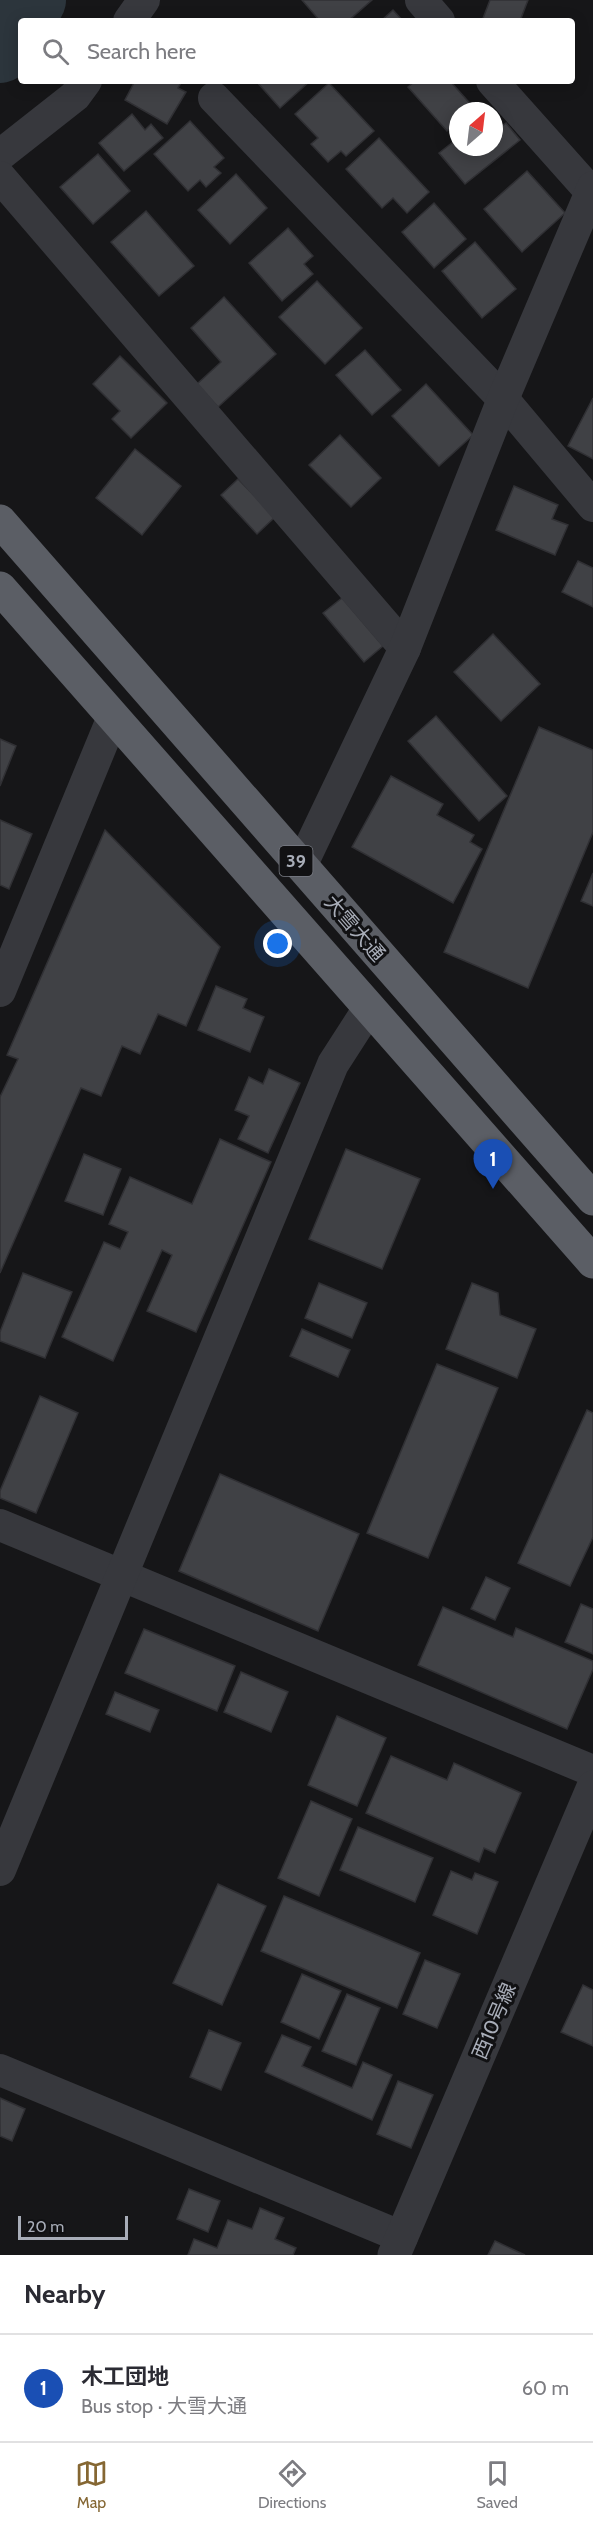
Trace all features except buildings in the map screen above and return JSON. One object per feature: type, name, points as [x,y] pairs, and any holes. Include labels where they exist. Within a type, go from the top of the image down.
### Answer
[{"type":"highway","name":"大雪大通","points":[[0,521],[593,1199]]},
{"type":"highway","name":"39","points":[[0,588],[593,1262]]},
{"type":"street","points":[[131,18],[144,0]]},
{"type":"street","points":[[421,0],[436,18]]},
{"type":"street","points":[[0,155],[75,96],[84,84]]},
{"type":"street","points":[[301,866],[405,648],[504,399],[592,190],[495,84]]},
{"type":"street","points":[[214,98],[504,399],[593,506]]},
{"type":"street","points":[[0,177],[405,648]]},
{"type":"street","points":[[0,991],[113,717]]},
{"type":"street","points":[[0,1870],[333,1064],[369,1008]]},
{"type":"street","points":[[0,1525],[593,1771]]},
{"type":"street","name":"西10号線","points":[[398,2246],[593,1787]]},
{"type":"street","points":[[0,2070],[398,2246]]},
{"type":"waterway","points":[[21,18],[33,0]]},
{"type":"waterway","points":[[0,50],[18,23]]},
{"type":"place","name":"木工団地","points":[[493,1189]]}]
